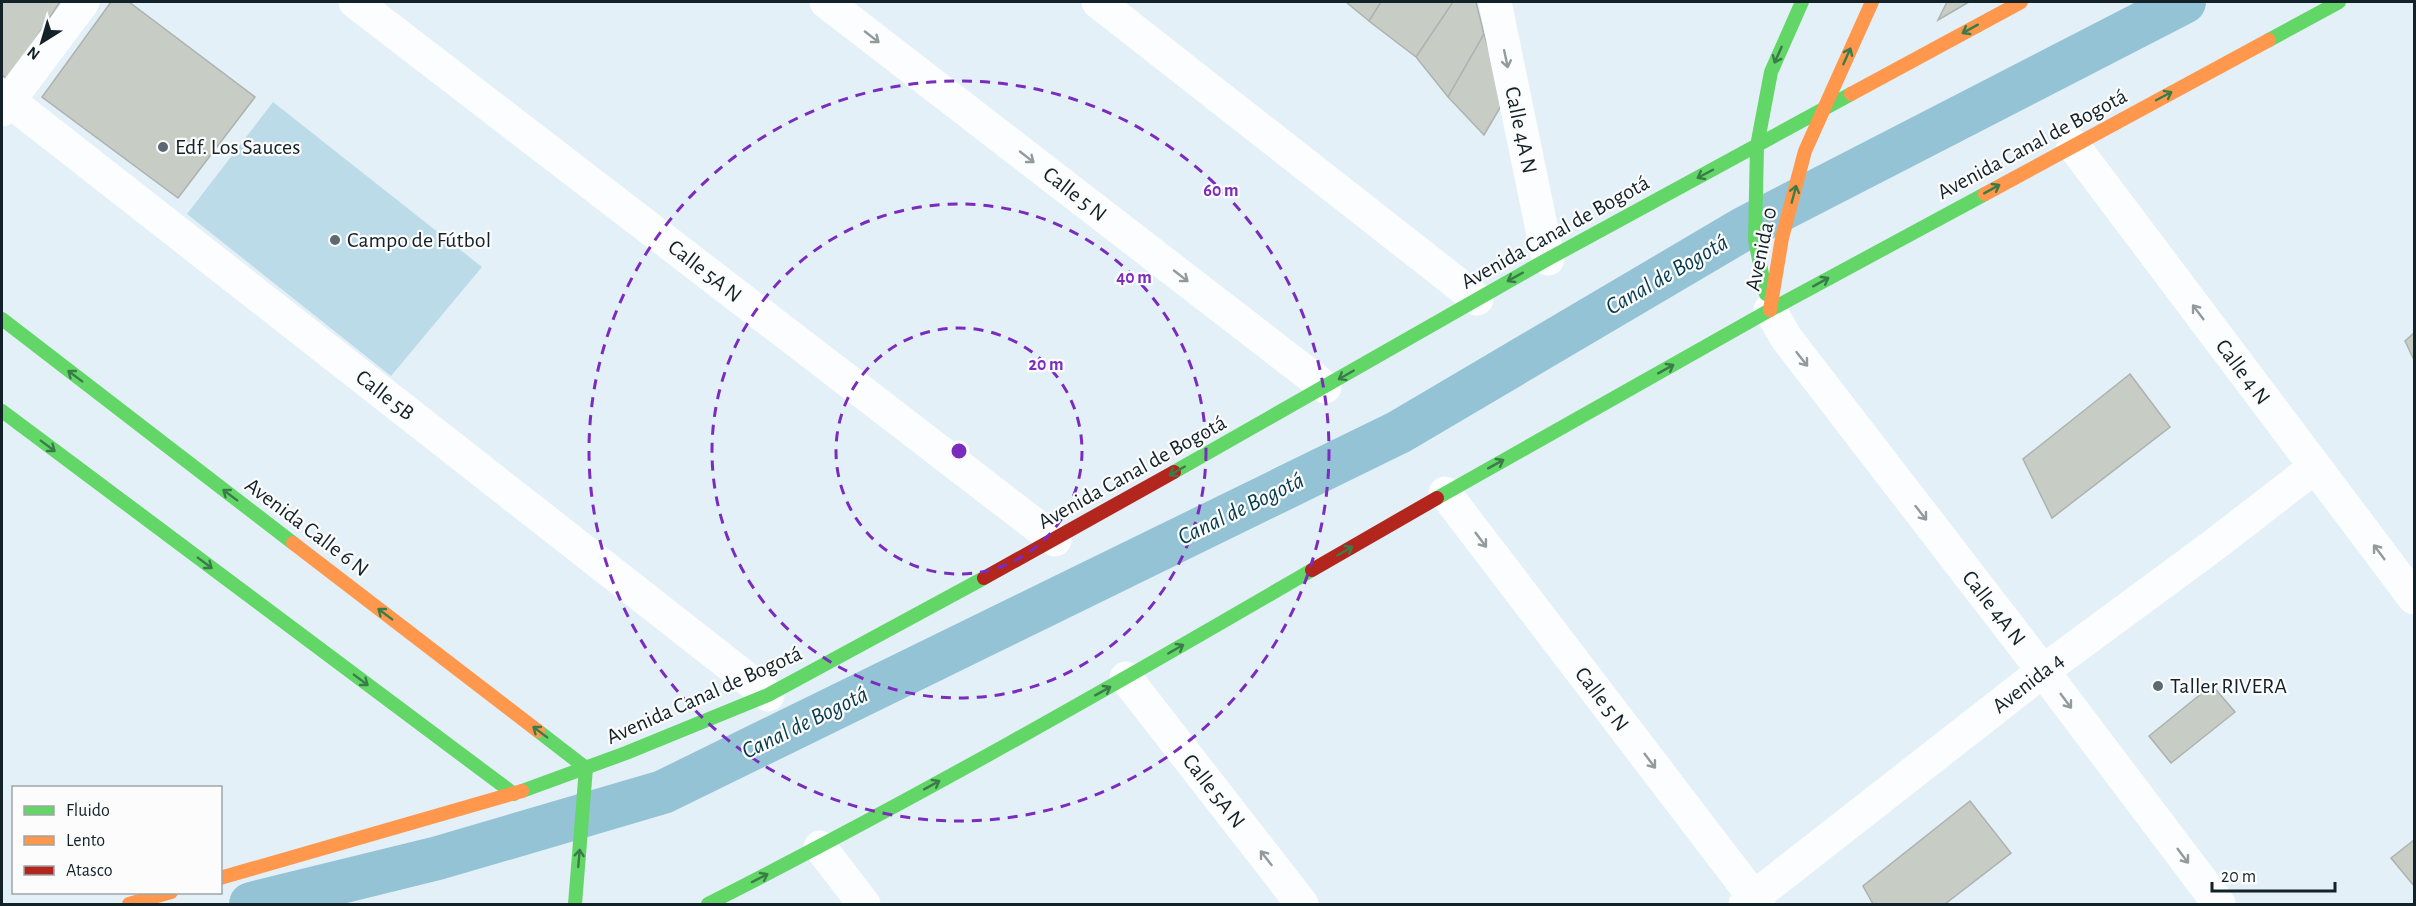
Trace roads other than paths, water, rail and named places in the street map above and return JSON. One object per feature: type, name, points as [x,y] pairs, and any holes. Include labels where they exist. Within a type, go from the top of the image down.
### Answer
[{"type":"main road","name":"Avenida 0","points":[[1770,310],[1755,240],[1758,179],[1756,147],[1771,72],[1802,2]]},
{"type":"main road","name":"Avenida 0","points":[[1770,310],[1782,238],[1805,151],[1872,2]]},
{"type":"main road","name":"Avenida Canal de Bogotá","points":[[222,877],[514,794],[586,768],[768,695],[1056,540],[1548,259],[2021,2]]},
{"type":"main road","name":"Avenida Canal de Bogotá","points":[[708,904],[820,847],[1126,678],[1445,493],[1770,310],[2339,2]]},
{"type":"main road","name":"Avenida Calle 6 N","points":[[2,320],[586,768]]},
{"type":"main road","points":[[2,411],[514,794]]},
{"type":"main road","points":[[575,904],[586,768]]},
{"type":"main road","points":[[129,904],[164,894]]},
{"type":"street","points":[[4,102],[82,2]]},
{"type":"street","name":"Calle 5A N","points":[[355,2],[1056,540]]},
{"type":"street","name":"Calle 5 N","points":[[826,2],[1325,387]]},
{"type":"street","points":[[1098,2],[1476,299]]},
{"type":"street","name":"Calle 4A N","points":[[1495,2],[1548,259]]},
{"type":"street","name":"Calle 5B","points":[[4,102],[768,695]]},
{"type":"street","name":"Calle 4 N","points":[[2073,145],[2415,598]]},
{"type":"street","name":"Calle 4A N","points":[[1770,310],[1787,339],[2219,904]]},
{"type":"street","name":"Avenida 4","points":[[1753,902],[2043,671],[2315,467]]},
{"type":"street","name":"Calle 5 N","points":[[1445,493],[1753,902]]},
{"type":"street","name":"Calle 5A N","points":[[1126,678],[1302,904]]},
{"type":"street","points":[[820,847],[864,904]]},
{"type":"waterway","name":"Canal de Bogotá","points":[[251,904],[438,858],[663,792],[1399,432],[1745,228],[2184,2]]},
{"type":"place","name":"Edf. Los Sauces","points":[[163,147]]},
{"type":"place","name":"Campo de Fútbol","points":[[335,240]]},
{"type":"place","name":"Taller RIVERA","points":[[2158,686]]}]
